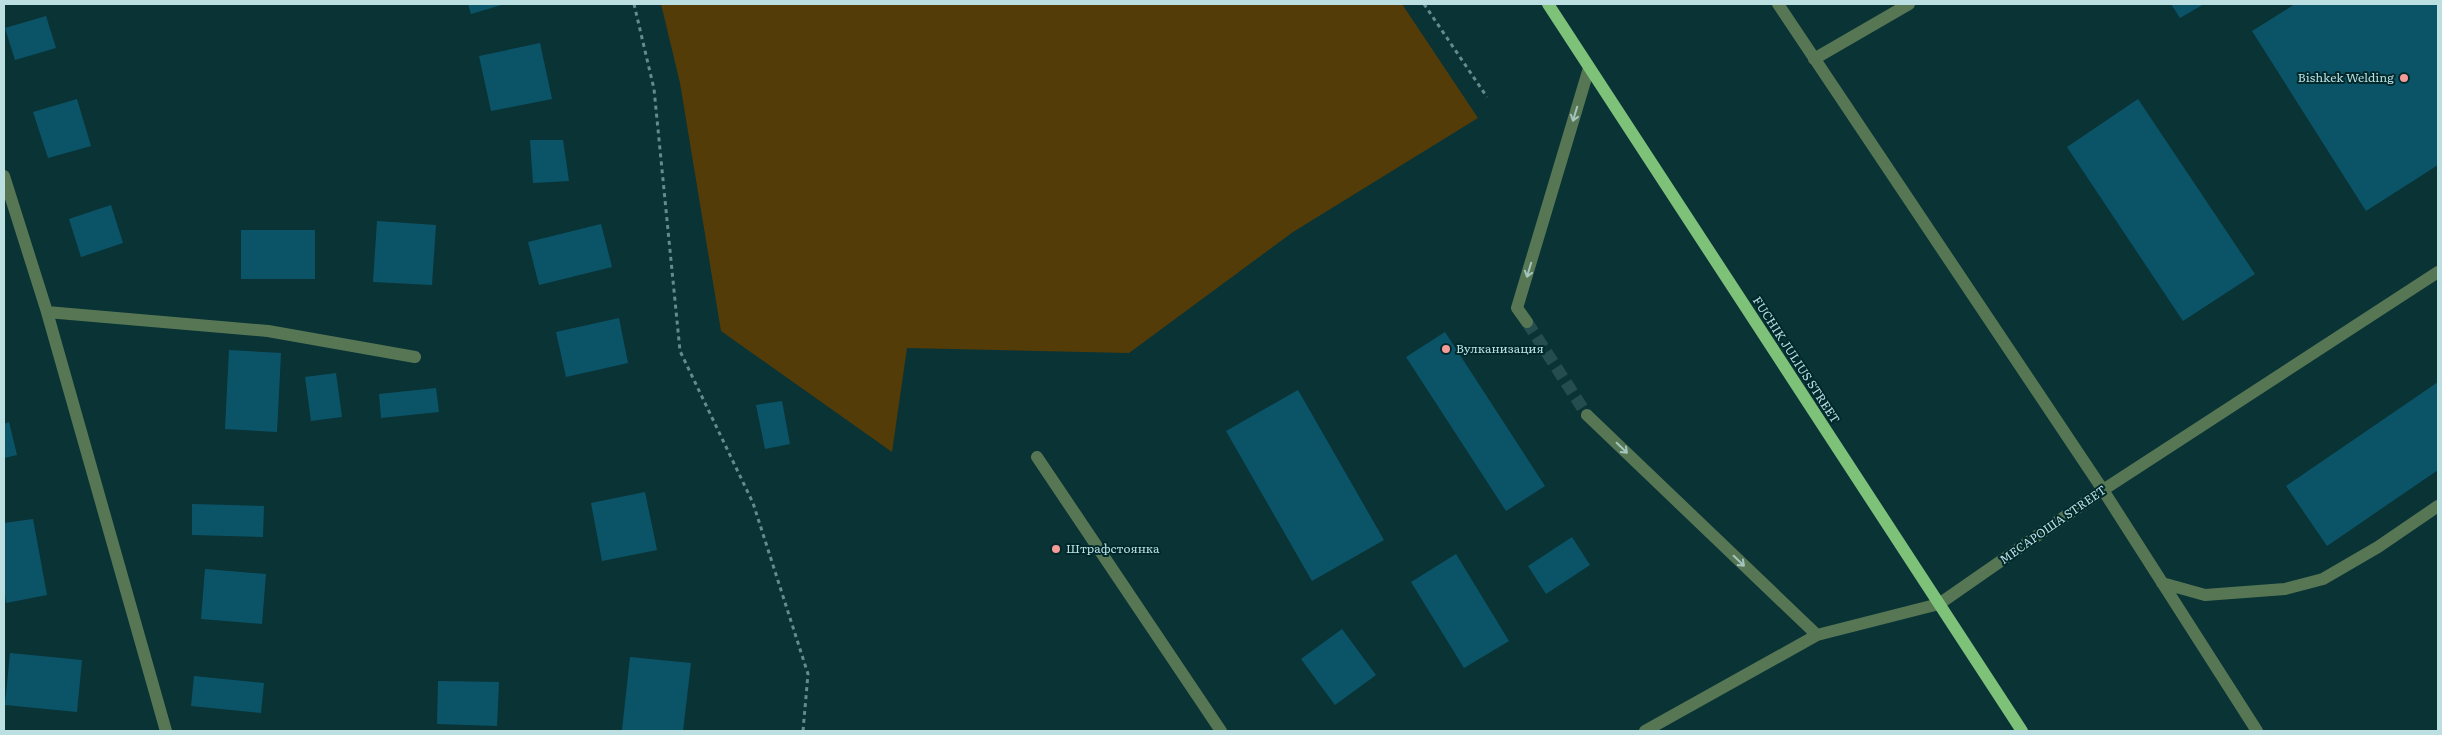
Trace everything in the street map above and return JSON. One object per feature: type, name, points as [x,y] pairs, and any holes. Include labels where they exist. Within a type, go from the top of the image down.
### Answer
[{"type":"main road","name":"FUCHIK JULIUS STREET","points":[[1548,4],[2022,731]]},
{"type":"street","points":[[1778,4],[2103,490],[2257,731]]},
{"type":"street","points":[[1814,59],[1909,4]]},
{"type":"street","points":[[1527,322],[1517,308],[1589,68]]},
{"type":"street","points":[[4,176],[47,312],[166,731]]},
{"type":"street","name":"МЕСАРОША STREET","points":[[1645,731],[1817,635],[1939,604],[2103,490],[2438,272]]},
{"type":"street","points":[[47,312],[268,331],[415,357]]},
{"type":"street","points":[[1587,415],[1817,635]]},
{"type":"street","points":[[1037,456],[1221,731]]},
{"type":"street","points":[[2162,583],[2205,595],[2285,588],[2323,579],[2378,547],[2438,506]]},
{"type":"path","points":[[634,4],[654,90],[680,351],[754,504],[808,674],[803,731]]},
{"type":"path","points":[[1424,4],[1487,98]]},
{"type":"shaded area","points":[[661,4],[1402,4],[1478,118],[1293,232],[1129,353],[907,348],[892,452],[721,331],[680,83]]},
{"type":"building","points":[[468,4],[505,4],[471,14]]},
{"type":"building","points":[[2171,4],[2204,4],[2180,18]]},
{"type":"building","points":[[2295,4],[2438,4],[2438,165],[2366,211],[2252,31]]},
{"type":"building","points":[[46,16],[56,48],[15,60],[5,28]]},
{"type":"building","points":[[540,43],[552,99],[491,111],[479,56]]},
{"type":"building","points":[[77,99],[91,146],[48,158],[33,112]]},
{"type":"building","points":[[2138,99],[2255,274],[2183,321],[2067,147]]},
{"type":"building","points":[[530,140],[563,140],[569,181],[533,183]]},
{"type":"building","points":[[111,205],[123,243],[81,257],[69,219]]},
{"type":"building","points":[[377,221],[436,225],[432,285],[373,282]]},
{"type":"building","points":[[601,224],[612,267],[539,285],[528,242]]},
{"type":"building","points":[[241,230],[315,230],[315,279],[241,279]]},
{"type":"building","points":[[619,318],[628,363],[566,377],[556,332]]},
{"type":"building","points":[[1445,332],[1545,486],[1506,511],[1406,357]]},
{"type":"building","points":[[229,350],[281,353],[277,432],[225,429]]},
{"type":"building","points":[[336,373],[342,417],[311,421],[305,377]]},
{"type":"building","points":[[2438,382],[2438,470],[2327,546],[2286,486]]},
{"type":"building","points":[[436,388],[439,412],[381,418],[379,394]]},
{"type":"building","points":[[1298,390],[1384,540],[1312,581],[1226,431]]},
{"type":"building","points":[[782,401],[790,444],[765,449],[756,405]]},
{"type":"building","points":[[9,422],[17,455],[4,458],[4,424]]},
{"type":"building","points":[[645,492],[657,550],[602,561],[591,503]]},
{"type":"building","points":[[192,504],[264,506],[263,537],[192,535]]},
{"type":"building","points":[[33,519],[47,595],[6,603],[4,585],[4,523]]},
{"type":"building","points":[[1572,537],[1590,565],[1546,594],[1528,566]]},
{"type":"building","points":[[1456,554],[1509,641],[1464,668],[1411,582]]},
{"type":"building","points":[[205,569],[266,574],[262,624],[201,619]]},
{"type":"building","points":[[1342,629],[1376,675],[1335,705],[1301,659]]},
{"type":"building","points":[[10,653],[82,660],[77,712],[5,705]]},
{"type":"building","points":[[630,657],[691,663],[683,731],[622,730]]},
{"type":"building","points":[[194,676],[264,683],[261,713],[191,706]]},
{"type":"building","points":[[438,681],[499,682],[497,726],[437,724]]},
{"type":"tunnel","points":[[1527,322],[1587,415]]},
{"type":"place","name":"Bishkek Welding","points":[[2404,78]]},
{"type":"place","name":"Вулканизация","points":[[1446,349]]},
{"type":"place","name":"Штрафстоянка","points":[[1056,549]]}]
